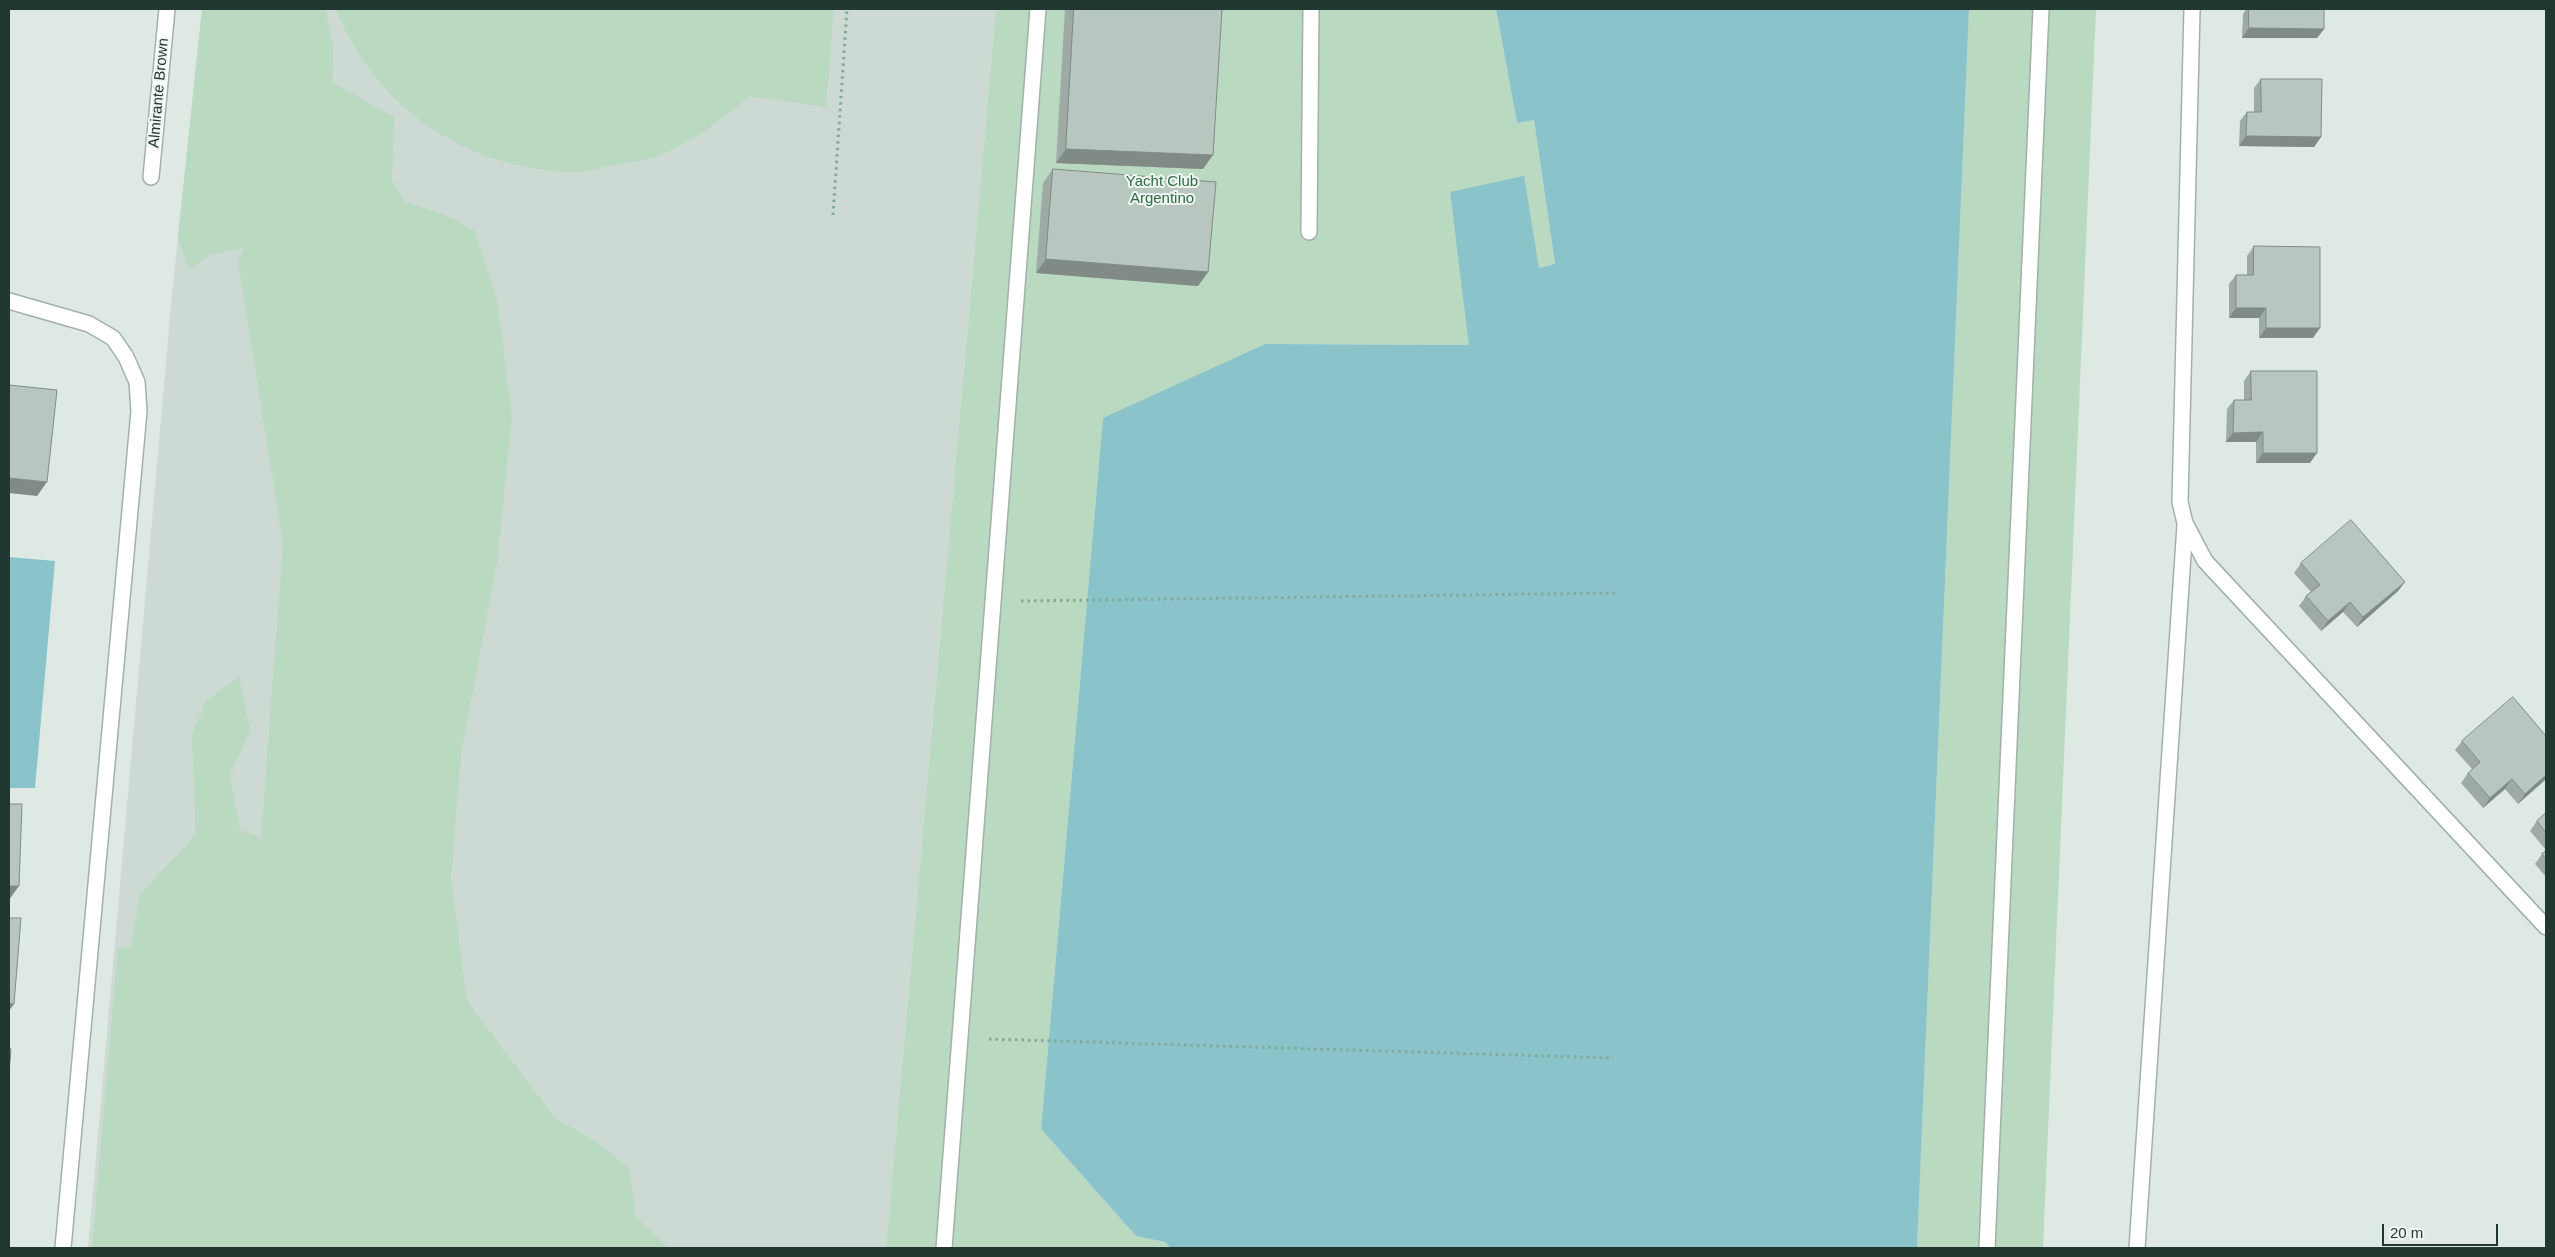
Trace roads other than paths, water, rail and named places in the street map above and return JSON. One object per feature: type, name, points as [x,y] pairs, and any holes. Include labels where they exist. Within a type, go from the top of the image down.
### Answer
[{"type":"street","name":"Almirante Brown","points":[[151,177],[167,9]]},
{"type":"street","points":[[944,1248],[1038,9]]},
{"type":"street","points":[[1309,232],[1311,9]]},
{"type":"street","points":[[1987,1248],[2040,9]]},
{"type":"street","points":[[2192,9],[2180,502],[2185,523],[2205,561],[2546,927]]},
{"type":"street","points":[[9,301],[89,324],[113,338],[126,357],[137,382],[139,411],[63,1248]]},
{"type":"street","points":[[2137,1248],[2185,523]]},
{"type":"water","points":[[1496,9],[1969,9],[1917,1248],[1171,1248],[1165,1242],[1136,1236],[1041,1129],[1103,418],[1265,344],[1469,345],[1450,192],[1524,176],[1539,268],[1555,264],[1534,120],[1517,123]]},
{"type":"water","points":[[9,557],[55,561],[35,788],[9,788]]},
{"type":"park label","name":"Yacht Club Argentino","points":[[1162,190]]}]
